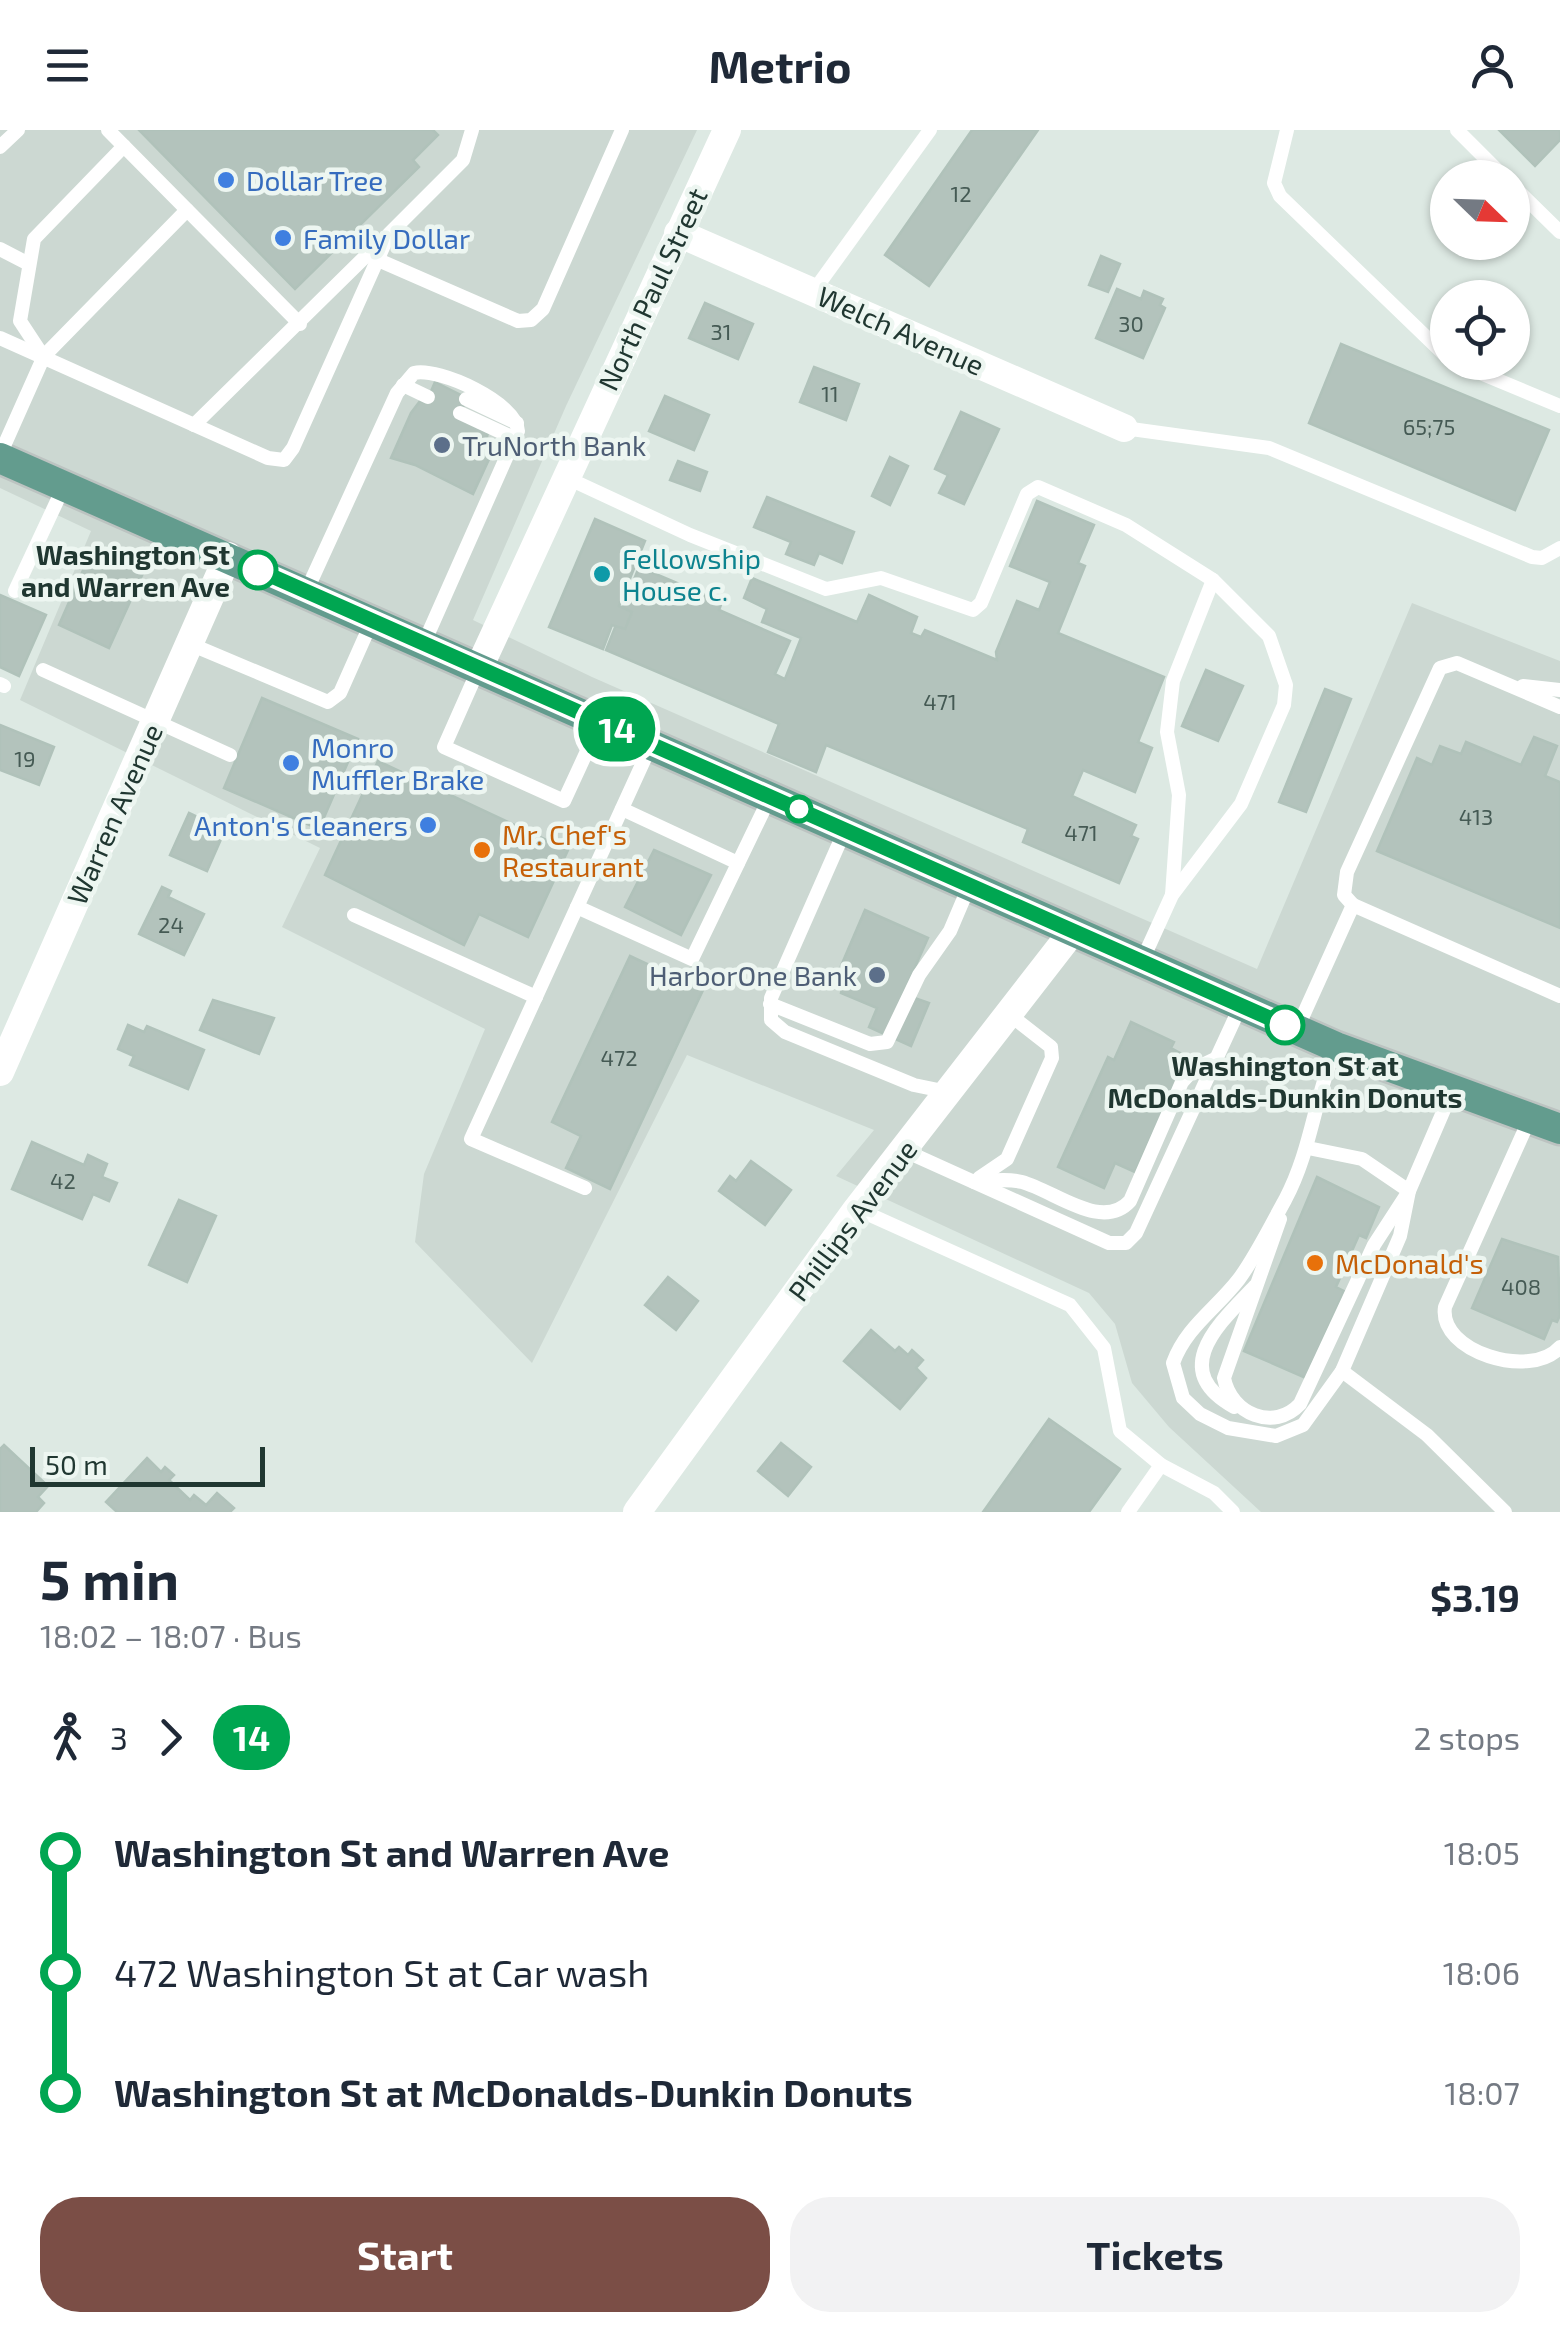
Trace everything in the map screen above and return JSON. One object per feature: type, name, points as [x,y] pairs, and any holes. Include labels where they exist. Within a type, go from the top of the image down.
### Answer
[{"type":"main road","points":[[0,456],[1336,1047],[1560,1129]]},
{"type":"street","name":"North Paul Street","points":[[479,668],[727,130]]},
{"type":"street","name":"Welch Avenue","points":[[678,234],[1124,428]]},
{"type":"street","name":"Warren Avenue","points":[[0,1072],[228,556]]},
{"type":"street","name":"Phillips Avenue","points":[[637,1512],[902,1150],[1072,932]]},
{"type":"lane","points":[[0,147],[18,130]]},
{"type":"lane","points":[[108,130],[300,324]]},
{"type":"lane","points":[[194,425],[462,160],[472,130]]},
{"type":"lane","points":[[376,259],[518,321],[531,320],[543,309],[622,130]]},
{"type":"lane","points":[[813,292],[930,130]]},
{"type":"lane","points":[[1286,130],[1274,182],[1280,196],[1430,341]]},
{"type":"lane","points":[[1457,130],[1487,160]]},
{"type":"lane","points":[[44,356],[20,321],[27,262],[34,240],[124,146]]},
{"type":"lane","points":[[1530,203],[1560,232]]},
{"type":"lane","points":[[0,456],[44,356],[187,210]]},
{"type":"lane","points":[[0,338],[268,458],[284,460],[388,234]]},
{"type":"lane","points":[[0,250],[27,262]]},
{"type":"lane","points":[[306,592],[408,380],[434,372],[506,406],[516,431],[424,643]]},
{"type":"lane","points":[[408,380],[431,391]]},
{"type":"lane","points":[[1497,380],[1560,406]]},
{"type":"lane","points":[[463,406],[516,431]]},
{"type":"lane","points":[[1124,428],[1270,448],[1532,557],[1542,558],[1560,548]]},
{"type":"lane","points":[[564,477],[690,535],[832,590],[881,578],[974,610],[981,603],[1027,494],[1038,486],[1126,524],[1213,580],[1268,636],[1286,695],[1236,812],[1172,895],[1142,962]]},
{"type":"lane","points":[[15,591],[65,484]]},
{"type":"lane","points":[[1172,895],[1179,795],[1167,732],[1173,681],[1213,580]]},
{"type":"lane","points":[[190,644],[328,702],[340,694],[372,620]]},
{"type":"lane","points":[[1560,704],[1457,663],[1444,665],[1437,672],[1347,872],[1344,895],[1353,905],[1560,996]]},
{"type":"lane","points":[[479,668],[444,747],[564,801],[600,722]]},
{"type":"lane","points":[[42,670],[230,754]]},
{"type":"lane","points":[[1507,684],[1560,690]]},
{"type":"lane","points":[[585,1188],[471,1139],[651,744]]},
{"type":"lane","points":[[577,907],[692,959],[770,797]]},
{"type":"lane","points":[[622,809],[738,863]]},
{"type":"lane","points":[[845,830],[770,1004],[771,1020],[786,1032],[914,1085],[950,1092]]},
{"type":"lane","points":[[770,1004],[870,1044],[888,1042],[919,974],[950,930],[970,884]]},
{"type":"lane","points":[[1297,1030],[1353,905]]},
{"type":"lane","points":[[354,915],[536,997]]},
{"type":"lane","points":[[902,1150],[1109,1242],[1126,1243],[1136,1233],[1241,1005]]},
{"type":"lane","points":[[968,1182],[1002,1166],[1054,1052],[1010,1015]]},
{"type":"lane","points":[[1336,1047],[1322,1080],[1308,1148],[1286,1198],[1240,1278],[1179,1346],[1173,1376],[1183,1398],[1200,1414],[1228,1428],[1276,1436],[1303,1425],[1342,1370],[1400,1236],[1409,1192]]},
{"type":"lane","points":[[968,1182],[1019,1181],[1097,1214],[1114,1214],[1130,1202],[1187,1074],[1216,1058]]},
{"type":"lane","points":[[1262,1278],[1218,1322],[1202,1354],[1205,1374],[1216,1393],[1232,1406],[1279,1419],[1300,1404],[1374,1245],[1409,1192],[1452,1091]]},
{"type":"lane","points":[[1530,1117],[1444,1308],[1444,1325],[1456,1340],[1515,1364],[1542,1360],[1560,1347]]},
{"type":"lane","points":[[1308,1148],[1362,1159],[1409,1192]]},
{"type":"lane","points":[[1251,1413],[1232,1400],[1224,1378],[1262,1278],[1286,1198]]},
{"type":"lane","points":[[858,1209],[1070,1305],[1104,1348],[1120,1431],[1161,1465],[1214,1494],[1233,1512]]},
{"type":"lane","points":[[1342,1370],[1427,1435],[1505,1512]]},
{"type":"lane","points":[[1128,1512],[1161,1465]]},
{"type":"shaded area","points":[[0,130],[697,130],[566,406],[473,620],[592,677],[1257,969],[1412,603],[1560,661],[1560,1512],[1261,1512],[1169,1427],[1132,1383],[1115,1324],[1089,1293],[836,1176],[874,1130],[687,1055],[532,1363],[415,1242],[424,1174],[485,1029],[282,927],[320,848],[20,700],[91,531],[0,488]]},
{"type":"building","points":[[139,130],[433,130],[438,135],[413,160],[419,167],[295,289]]},
{"type":"building","points":[[972,130],[1038,130],[929,286],[885,255]]},
{"type":"building","points":[[1499,130],[1560,130],[1560,140],[1535,166]]},
{"type":"building","points":[[1101,256],[1120,264],[1108,292],[1089,285]]},
{"type":"building","points":[[1117,289],[1141,299],[1144,291],[1163,299],[1160,305],[1165,308],[1143,358],[1096,338]]},
{"type":"building","points":[[705,303],[753,324],[738,359],[689,338]]},
{"type":"building","points":[[1341,344],[1549,430],[1515,510],[1309,423]]},
{"type":"building","points":[[814,367],[859,384],[846,420],[800,402]]},
{"type":"building","name":"TruNorth Bank","points":[[435,382],[467,398],[458,418],[488,432],[484,452],[491,455],[473,494],[415,465],[391,458],[411,413],[420,401],[426,403]]},
{"type":"building","points":[[665,396],[709,415],[694,450],[649,431]]},
{"type":"building","points":[[961,412],[999,429],[964,504],[939,493],[948,475],[935,469]]},
{"type":"building","points":[[890,457],[908,466],[890,505],[872,496]]},
{"type":"building","points":[[678,461],[707,472],[700,491],[670,480]]},
{"type":"building","points":[[767,497],[854,532],[842,563],[819,553],[814,565],[786,554],[791,542],[754,527]]},
{"type":"building","points":[[1037,501],[1094,525],[1078,563],[1085,566],[1058,633],[1164,677],[1138,742],[1152,748],[1135,792],[1083,770],[1072,796],[1136,825],[1131,836],[1138,839],[1119,883],[1023,842],[1028,829],[826,745],[816,772],[768,752],[779,724],[606,650],[639,567],[722,602],[719,610],[790,641],[775,674],[785,679],[801,638],[762,622],[767,609],[744,598],[752,578],[857,622],[869,595],[917,617],[911,633],[921,637],[925,630],[997,660],[996,652],[1017,601],[1039,610],[1050,582],[1010,566]]},
{"type":"building","name":"Fellowship House c.","points":[[595,519],[645,541],[619,606],[632,612],[625,629],[612,625],[603,649],[549,627]]},
{"type":"building","points":[[92,550],[143,573],[109,648],[59,625]]},
{"type":"building","points":[[0,595],[46,615],[19,676],[0,667]]},
{"type":"building","points":[[1206,670],[1243,686],[1218,741],[1182,726]]},
{"type":"building","points":[[1325,689],[1351,699],[1306,812],[1279,802]]},
{"type":"building","name":"Monro Muffler Brake","points":[[262,698],[358,739],[319,829],[224,788]]},
{"type":"building","points":[[0,725],[54,747],[39,785],[0,770]]},
{"type":"building","points":[[1534,737],[1557,746],[1545,776],[1560,782],[1560,928],[1377,851],[1417,758],[1432,765],[1440,746],[1461,754],[1466,742],[1521,765]]},
{"type":"building","points":[[378,761],[568,850],[528,937],[479,914],[464,945],[325,875]]},
{"type":"building","points":[[189,813],[225,830],[207,871],[170,855]]},
{"type":"building","points":[[654,850],[711,875],[681,935],[625,907]]},
{"type":"building","points":[[162,887],[171,891],[168,897],[204,914],[184,955],[139,934]]},
{"type":"building","name":"HarborOne Bank","points":[[865,910],[928,938],[903,994],[929,1003],[911,1046],[869,1027],[877,1008],[841,993],[843,984],[839,982],[845,968],[841,966]]},
{"type":"building","points":[[630,956],[703,990],[610,1189],[566,1168],[581,1136],[552,1122]]},
{"type":"building","points":[[213,1000],[274,1018],[259,1054],[200,1030]]},
{"type":"building","points":[[1131,1022],[1174,1042],[1171,1048],[1182,1054],[1176,1066],[1182,1069],[1135,1172],[1115,1163],[1104,1188],[1058,1167],[1108,1057],[1114,1060]]},
{"type":"building","points":[[128,1025],[144,1032],[147,1026],[204,1050],[188,1089],[130,1065],[134,1056],[118,1049]]},
{"type":"building","points":[[32,1142],[84,1165],[88,1155],[107,1164],[102,1177],[117,1183],[109,1201],[93,1194],[82,1219],[12,1189]]},
{"type":"building","points":[[751,1161],[791,1190],[765,1225],[719,1191],[730,1176],[736,1181]]},
{"type":"building","name":"McDonald's","points":[[1317,1177],[1379,1207],[1366,1238],[1359,1235],[1336,1287],[1344,1291],[1306,1378],[1244,1351]]},
{"type":"building","points":[[179,1200],[216,1216],[187,1282],[149,1265]]},
{"type":"building","points":[[1502,1239],[1558,1257],[1560,1315],[1557,1322],[1552,1320],[1544,1339],[1472,1308]]},
{"type":"building","points":[[668,1277],[698,1301],[676,1330],[645,1305]]},
{"type":"building","points":[[871,1330],[895,1351],[899,1347],[908,1355],[912,1350],[923,1360],[916,1368],[926,1378],[900,1409],[844,1361]]},
{"type":"building","points":[[1049,1419],[1120,1469],[1089,1512],[983,1512]]},
{"type":"building","points":[[781,1443],[811,1467],[788,1496],[758,1471]]},
{"type":"building","points":[[4,1445],[48,1486],[38,1497],[44,1503],[36,1512],[0,1512],[0,1449]]},
{"type":"building","points":[[147,1458],[161,1472],[165,1467],[174,1475],[169,1480],[190,1500],[194,1495],[206,1505],[217,1493],[234,1508],[230,1512],[117,1512],[106,1502]]},
{"type":"bus line","name":"14","points":[[258,570],[1285,1025]]},
{"type":"place","name":"Dollar Tree","points":[[226,180]]},
{"type":"place","name":"Family Dollar","points":[[283,238]]},
{"type":"place","name":"TruNorth Bank","points":[[442,445]]},
{"type":"place","name":"Washington St and Warren Ave","points":[[258,570]]},
{"type":"place","name":"Fellowship House c.","points":[[602,574]]},
{"type":"place","name":"Monro Muffler Brake","points":[[291,763]]},
{"type":"place","name":"Anton's Cleaners","points":[[428,825]]},
{"type":"place","name":"Mr. Chef's Restaurant","points":[[482,850]]},
{"type":"place","name":"HarborOne Bank","points":[[877,975]]},
{"type":"place","name":"Washington St at McDonalds-Dunkin Donuts","points":[[1285,1025]]},
{"type":"place","name":"McDonald's","points":[[1315,1263]]}]
